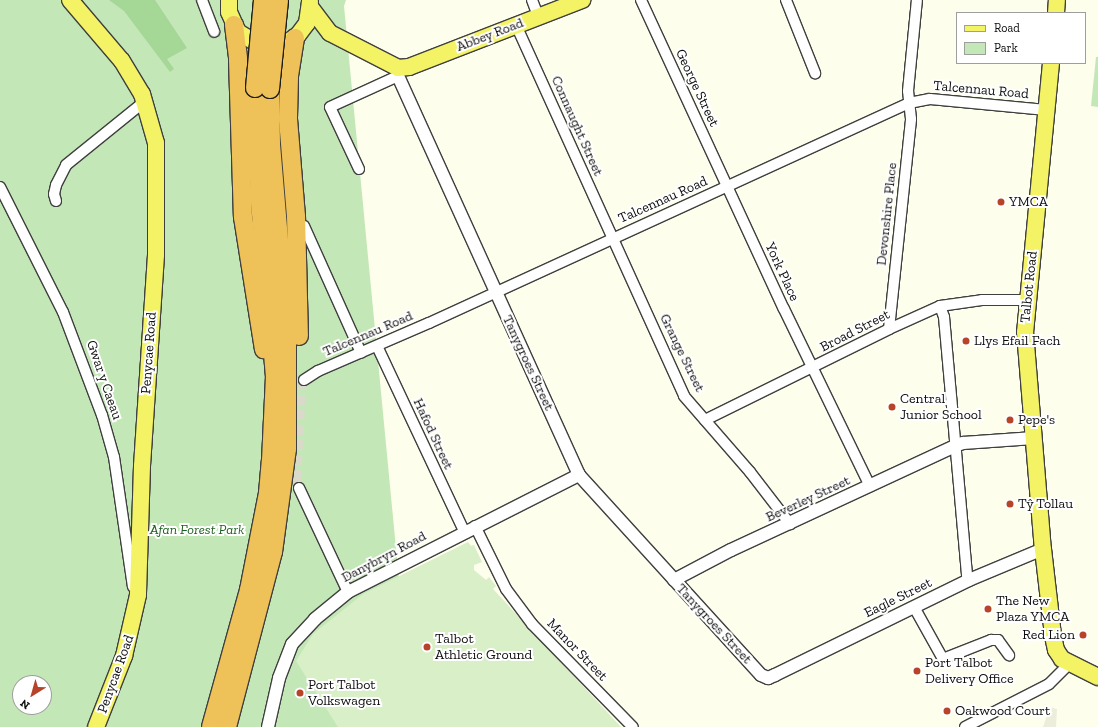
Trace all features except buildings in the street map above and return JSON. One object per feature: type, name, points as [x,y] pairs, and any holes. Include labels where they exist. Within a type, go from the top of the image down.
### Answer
[{"type":"highway","points":[[227,727],[273,552],[287,449],[289,378],[260,201],[263,89],[263,0]]},
{"type":"highway","points":[[263,89],[279,0]]},
{"type":"highway","points":[[234,26],[238,60],[243,218],[264,351],[289,378]]},
{"type":"highway","points":[[211,727],[249,590],[289,378],[299,341],[297,231],[288,119],[289,77],[296,36]]},
{"type":"main road","name":"Penycae Road","points":[[70,0],[122,61],[145,101],[156,143],[156,254],[142,458],[138,595],[124,656],[96,727]]},
{"type":"main road","name":"Abbey Road","points":[[398,72],[582,0]]},
{"type":"main road","points":[[1056,12],[1057,0]]},
{"type":"main road","points":[[227,1],[234,26],[247,39],[258,44],[281,45],[296,36],[307,22],[311,4]]},
{"type":"main road","points":[[311,4],[330,33],[398,72]]},
{"type":"main road","points":[[296,36],[330,33]]},
{"type":"main road","name":"Talbot Road","points":[[1051,64],[1026,300],[1025,332],[1043,549],[1056,650],[1069,664],[1098,677]]},
{"type":"street","points":[[202,0],[214,32]]},
{"type":"street","points":[[532,0],[538,16]]},
{"type":"street","name":"George Street","points":[[641,0],[727,187]]},
{"type":"street","points":[[786,0],[815,73]]},
{"type":"street","name":"Devonshire Place","points":[[889,329],[911,119],[909,103],[917,0]]},
{"type":"street","name":"Connaught Street","points":[[516,25],[612,239]]},
{"type":"street","points":[[359,169],[330,107],[398,72]]},
{"type":"street","name":"Tanygroes Street","points":[[398,72],[579,475],[761,675],[768,678]]},
{"type":"street","name":"Talcennau Road","points":[[289,378],[318,371],[377,346],[909,103],[930,99],[1046,110]]},
{"type":"street","points":[[56,201],[55,190],[66,165],[145,101]]},
{"type":"street","name":"Gwar y Caeau","points":[[0,187],[63,312],[102,415],[114,458],[134,591],[138,595]]},
{"type":"street","name":"York Place","points":[[727,187],[812,368],[870,486]]},
{"type":"street","points":[[304,226],[361,353]]},
{"type":"street","name":"Grange Street","points":[[612,239],[684,396],[750,472],[790,524]]},
{"type":"street","name":"Broad Street","points":[[705,420],[889,329],[940,306],[982,300],[1026,300]]},
{"type":"street","points":[[940,306],[944,317],[966,575],[969,580]]},
{"type":"street","name":"Hafod Street","points":[[377,346],[470,529],[506,589]]},
{"type":"street","name":"Beverley Street","points":[[674,580],[731,550],[790,524],[955,446],[963,443],[1034,438]]},
{"type":"street","name":"Danybryn Road","points":[[268,727],[277,684],[292,644],[315,619],[348,592],[579,475]]},
{"type":"street","points":[[299,488],[348,592]]},
{"type":"street","name":"Eagle Street","points":[[768,678],[969,580],[1043,549]]},
{"type":"street","name":"Manor Street","points":[[506,589],[532,624],[633,727]]},
{"type":"street","points":[[914,607],[942,659],[1000,635],[1009,655]]},
{"type":"street","points":[[966,727],[1049,684],[1069,664]]},
{"type":"green space","name":"Afan Forest Park","points":[[0,0],[346,0],[344,6],[402,611],[589,727],[0,727]]},
{"type":"green space","points":[[109,0],[155,0],[187,48],[167,59],[174,69],[170,72],[124,11]]},
{"type":"green space","points":[[1096,57],[1098,57],[1098,107],[1091,106]]},
{"type":"green space","name":"Talbot Athletic Ground","points":[[468,542],[471,546],[474,545],[482,562],[474,565],[474,570],[486,580],[489,577],[496,586],[493,589],[621,727],[338,727],[296,661],[313,634],[363,594]]},
{"type":"shaded area","points":[[1050,707],[1057,709],[1056,727],[1043,727]]},
{"type":"tunnel","points":[[299,488],[296,480],[301,387],[304,380]]},
{"type":"place","name":"YMCA","points":[[1001,202]]},
{"type":"place","name":"Llys Efail Fach","points":[[966,341]]},
{"type":"place","name":"Central Junior School","points":[[892,407]]},
{"type":"place","name":"Pepe's","points":[[1010,420]]},
{"type":"place","name":"Tŷ Tollau","points":[[1010,504]]},
{"type":"place","name":"The New Plaza YMCA","points":[[988,609]]},
{"type":"place","name":"Red Lion","points":[[1083,635]]},
{"type":"place","name":"Talbot Athletic Ground","points":[[427,647]]},
{"type":"place","name":"Port Talbot Delivery Office","points":[[917,671]]},
{"type":"place","name":"Port Talbot Volkswagen","points":[[300,693]]},
{"type":"place","name":"Oakwood Court","points":[[947,711]]}]
